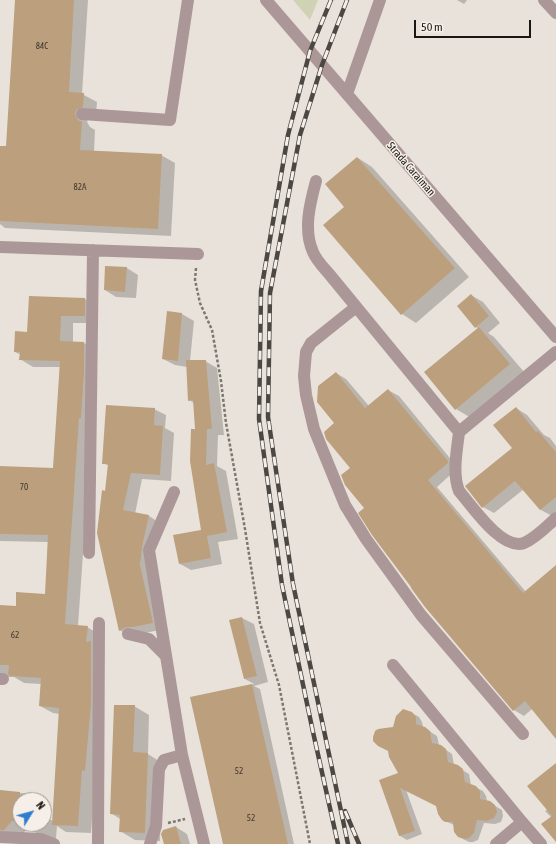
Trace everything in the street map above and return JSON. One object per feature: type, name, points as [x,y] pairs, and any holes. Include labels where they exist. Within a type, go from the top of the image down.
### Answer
[{"type":"street","points":[[82,114],[170,120],[188,0]]},
{"type":"street","name":"Strada Caraiman","points":[[266,0],[556,337]]},
{"type":"street","points":[[346,94],[380,0]]},
{"type":"street","points":[[544,0],[556,13]]},
{"type":"street","points":[[316,180],[309,212],[308,227],[309,240],[313,253],[459,432]]},
{"type":"street","points":[[0,247],[198,254]]},
{"type":"street","points":[[89,553],[93,250]]},
{"type":"street","points":[[356,307],[311,343],[306,352],[304,376],[306,395],[314,429],[345,505],[366,538],[421,615],[523,734]]},
{"type":"street","points":[[556,352],[459,432],[456,458],[456,483],[459,491],[496,534],[515,544],[523,544],[533,538],[556,518]]},
{"type":"street","points":[[174,492],[149,550],[182,756],[204,844]]},
{"type":"street","points":[[98,844],[99,623]]},
{"type":"street","points":[[128,634],[148,639],[166,656]]},
{"type":"street","points":[[393,665],[541,844]]},
{"type":"street","points":[[150,844],[156,826],[159,769],[164,760],[182,756]]},
{"type":"street","points":[[496,844],[522,822]]},
{"type":"street","points":[[0,837],[41,839],[54,844]]},
{"type":"path","points":[[198,254],[195,280],[200,303],[212,330],[221,381],[226,424],[260,623],[278,685],[310,844]]},
{"type":"path","points":[[156,826],[197,816]]},
{"type":"green space","points":[[293,0],[318,0],[310,20]]},
{"type":"building","points":[[15,0],[74,0],[69,92],[84,93],[83,107],[76,110],[75,114],[78,120],[82,122],[80,150],[162,154],[158,229],[0,221],[0,146],[6,146]]},
{"type":"building","points":[[357,157],[455,268],[401,315],[323,225],[344,207],[325,184]]},
{"type":"building","points":[[105,266],[127,267],[125,292],[104,290]]},
{"type":"building","points":[[471,294],[489,316],[475,328],[457,306]]},
{"type":"building","points":[[29,296],[85,298],[85,316],[61,316],[60,341],[84,342],[84,373],[81,418],[79,418],[65,624],[88,626],[86,642],[91,641],[91,705],[85,771],[82,770],[78,826],[52,825],[59,708],[39,706],[41,678],[10,676],[8,674],[9,665],[0,665],[0,605],[16,606],[16,592],[45,594],[48,535],[0,534],[0,466],[53,468],[60,361],[19,360],[20,352],[14,352],[15,331],[27,332]]},
{"type":"building","points":[[167,311],[182,313],[178,361],[162,359]]},
{"type":"building","points":[[479,327],[510,364],[455,410],[424,372]]},
{"type":"building","points":[[186,360],[206,360],[212,429],[207,429],[206,465],[214,463],[227,532],[207,536],[211,558],[179,564],[173,535],[201,530],[190,461],[191,429],[195,429],[193,400],[188,401]]},
{"type":"building","points":[[336,372],[365,408],[388,389],[448,461],[448,463],[428,480],[523,593],[556,565],[556,739],[525,701],[513,711],[425,607],[372,535],[358,513],[364,508],[345,485],[341,475],[350,468],[326,439],[324,432],[334,423],[317,402],[318,386]]},
{"type":"building","points":[[106,405],[155,408],[154,425],[163,426],[160,475],[131,473],[123,510],[149,515],[142,547],[140,565],[153,623],[126,627],[119,631],[97,533],[102,490],[105,491],[108,464],[102,464]]},
{"type":"building","points":[[516,407],[536,432],[538,431],[556,452],[556,497],[540,510],[515,481],[482,508],[465,486],[512,448],[493,425]]},
{"type":"building","points":[[242,617],[257,676],[244,679],[229,620]]},
{"type":"building","points":[[252,684],[288,844],[223,844],[190,697]]},
{"type":"building","points":[[114,705],[135,705],[133,752],[148,753],[145,833],[119,832],[120,815],[110,814]]},
{"type":"building","points":[[403,709],[412,712],[416,717],[416,724],[425,727],[430,731],[432,743],[441,745],[446,749],[448,762],[458,765],[463,769],[465,782],[476,786],[480,791],[480,799],[490,801],[495,805],[497,812],[494,818],[487,821],[477,820],[474,833],[469,838],[465,839],[458,837],[454,832],[453,822],[445,822],[442,820],[438,814],[436,806],[400,788],[415,831],[399,836],[379,780],[398,773],[389,757],[388,751],[378,746],[373,741],[373,737],[375,731],[378,729],[393,727],[396,716]]},
{"type":"building","points":[[556,763],[556,842],[541,824],[552,816],[527,786]]},
{"type":"building","points":[[0,790],[20,792],[12,792],[12,821],[4,830],[0,830]]},
{"type":"building","points":[[176,826],[181,844],[164,844],[161,834],[163,830]]},
{"type":"railway","points":[[331,0],[310,51],[288,135],[261,291],[259,419],[282,585],[338,844]]},
{"type":"railway","points":[[347,0],[322,65],[300,135],[270,293],[268,417],[293,584],[348,844]]},
{"type":"railway","points":[[345,811],[359,844]]}]
